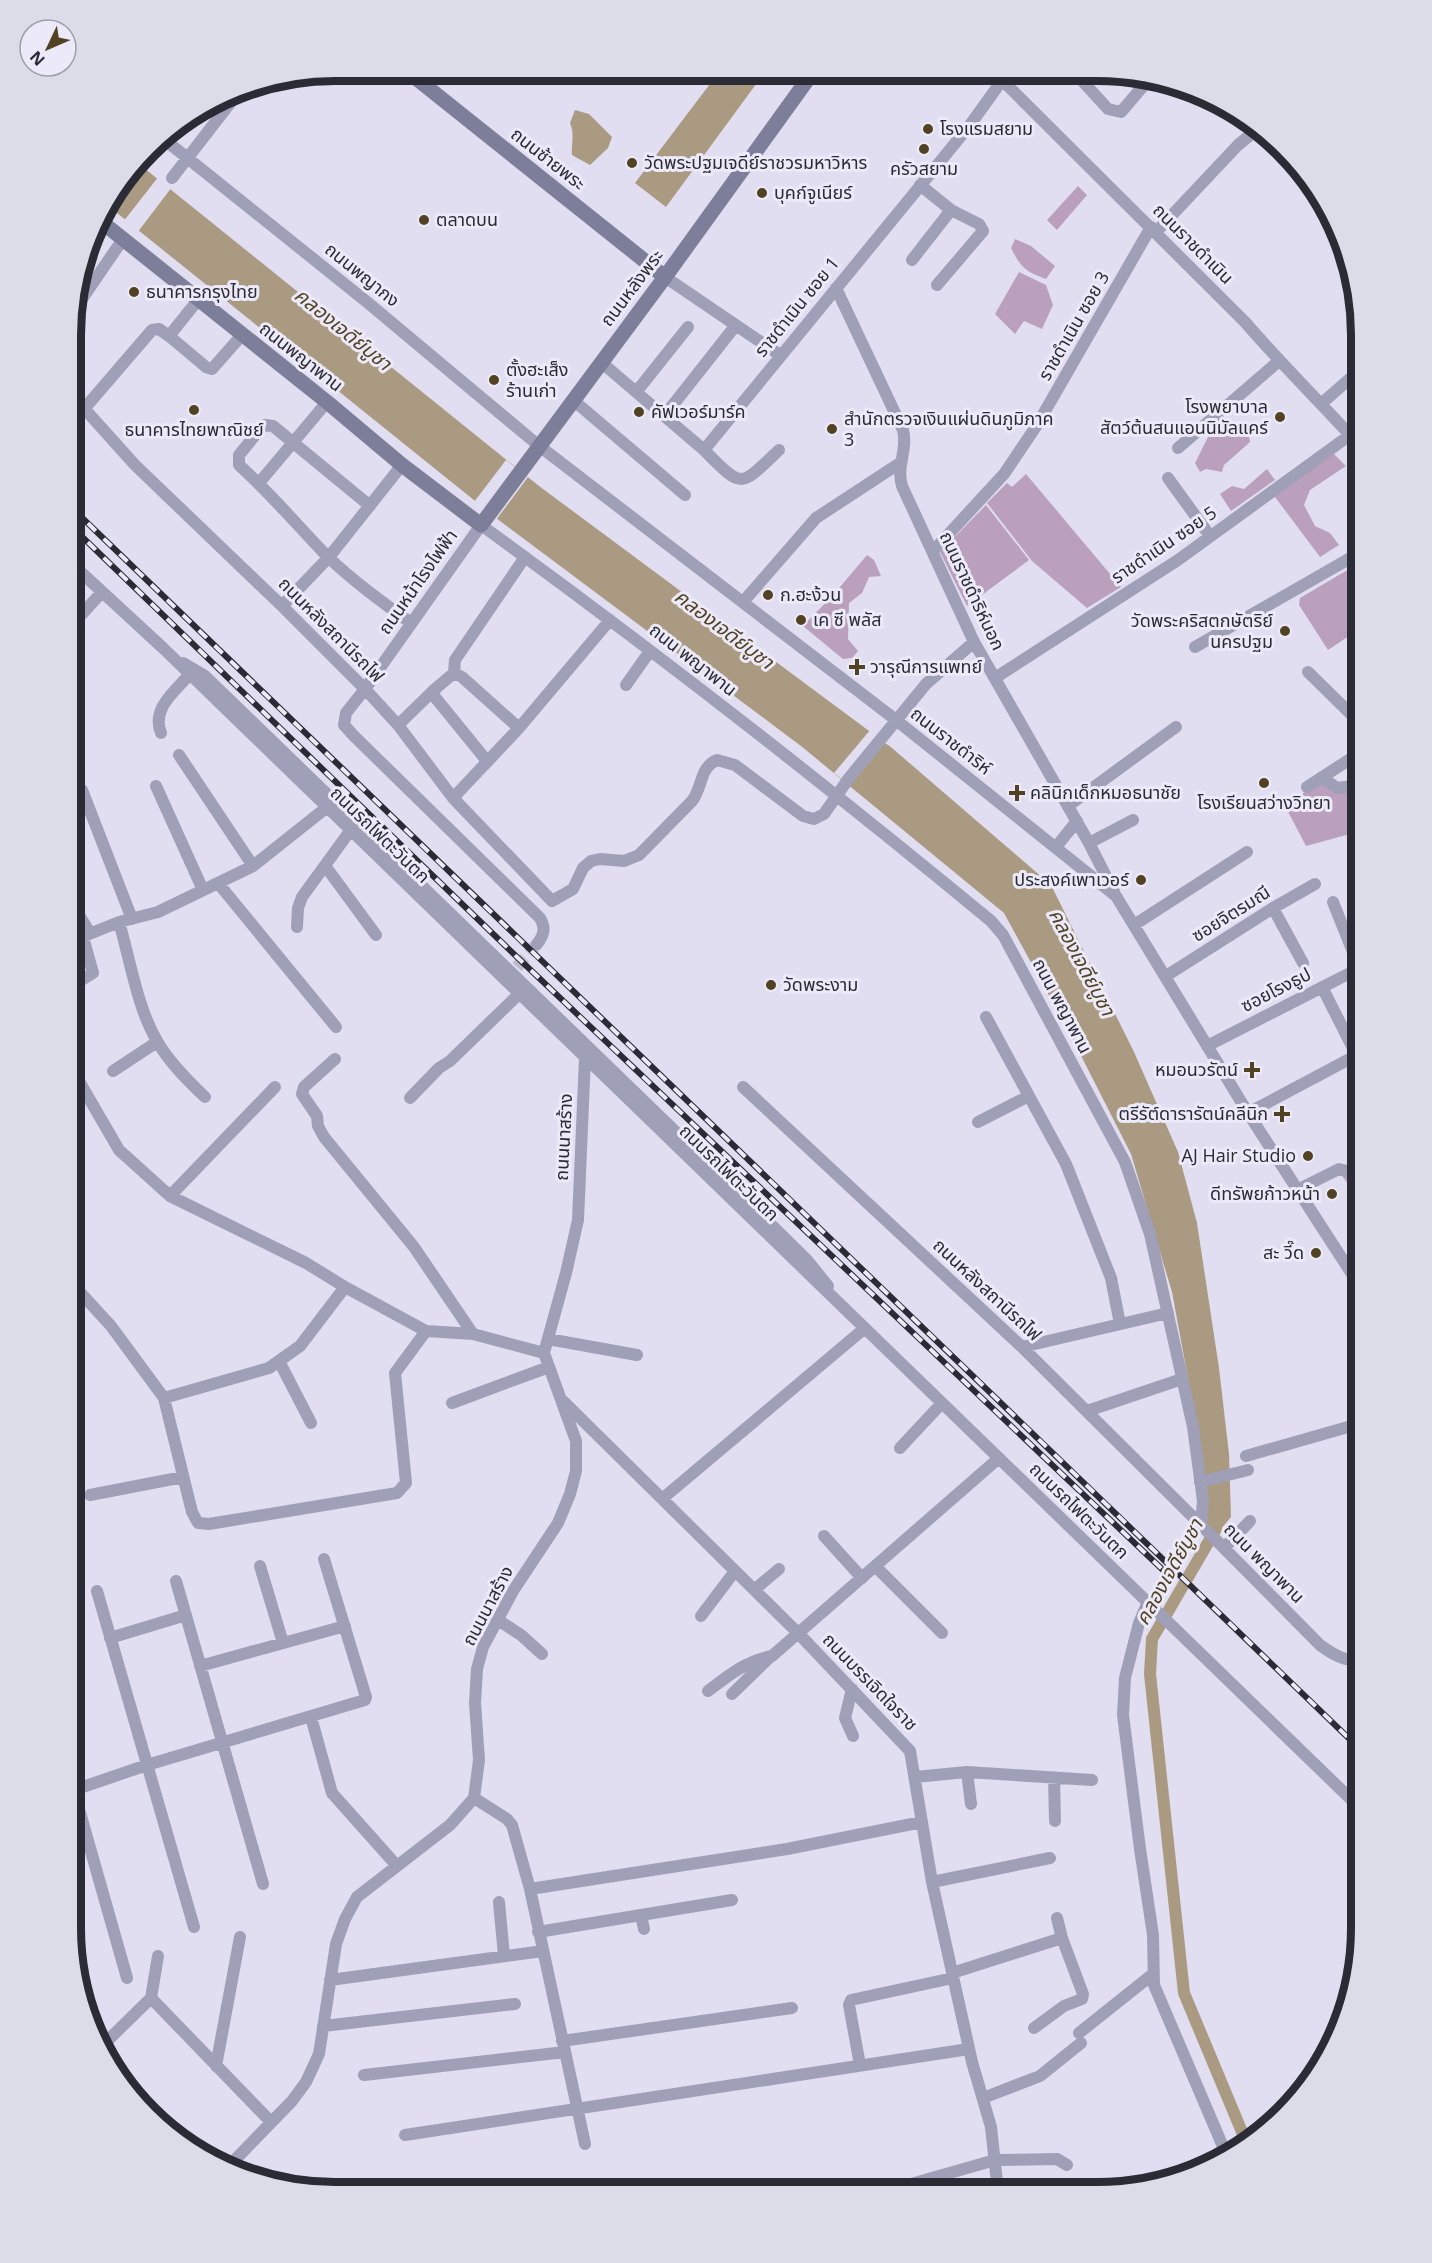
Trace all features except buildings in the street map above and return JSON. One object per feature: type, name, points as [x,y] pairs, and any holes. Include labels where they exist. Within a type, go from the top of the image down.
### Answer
[{"type":"main road","name":"ถนนซ้ายพระ","points":[[420,81],[665,277]]},
{"type":"main road","name":"ถนนหลังพระ","points":[[484,521],[807,81]]},
{"type":"main road","name":"ถนนพญาพาน","points":[[106,226],[327,402],[402,465],[484,521]]},
{"type":"street","name":"ราชดำเนิน ซอย 1","points":[[704,450],[970,125],[997,81]]},
{"type":"street","name":"ถนนราชดำเนิน","points":[[1007,81],[1245,322],[1279,361],[1350,434]]},
{"type":"street","points":[[1083,81],[1108,109],[1121,112],[1144,85]]},
{"type":"street","points":[[172,178],[230,104]]},
{"type":"street","name":"ราชดำเนิน ซอย 3","points":[[933,551],[1004,474],[1031,435],[1154,230],[1252,133]]},
{"type":"street","name":"ถนนพญากง","points":[[169,143],[367,302],[538,445]]},
{"type":"street","points":[[920,185],[951,210],[979,224],[983,231],[937,285]]},
{"type":"street","points":[[912,260],[951,210]]},
{"type":"street","points":[[86,288],[123,240]]},
{"type":"street","points":[[665,277],[780,356]]},
{"type":"street","name":"ถนนราชดำริห์นอก","points":[[836,288],[903,430],[904,439],[900,463],[902,486],[975,642],[1077,821],[1116,896]]},
{"type":"street","points":[[169,336],[198,300]]},
{"type":"street","points":[[665,415],[736,324]]},
{"type":"street","points":[[637,392],[688,327]]},
{"type":"street","points":[[84,410],[152,330],[159,329],[206,367],[212,369],[242,335]]},
{"type":"street","points":[[1178,448],[1279,361]]},
{"type":"street","points":[[601,362],[665,415],[730,477],[740,480],[751,476],[778,450]]},
{"type":"street","points":[[1322,403],[1351,378]]},
{"type":"street","points":[[573,400],[685,495]]},
{"type":"street","points":[[259,483],[327,402]]},
{"type":"street","name":"ถนนหลังสถานีรถไฟ","points":[[81,406],[135,465],[365,689],[398,725],[453,798],[552,901],[573,889],[583,868],[591,861],[600,859],[624,861],[639,855],[692,801],[699,792],[700,778],[710,763],[717,759],[735,765],[803,816],[814,819],[824,814],[836,794]]},
{"type":"street","points":[[370,506],[273,426],[265,425],[261,428],[239,455],[239,465],[259,483],[328,557],[374,596],[411,623]]},
{"type":"street","name":"ราชดำเนิน ซอย 5","points":[[994,678],[1178,560],[1350,434]]},
{"type":"street","name":"ถนนราชดำริห์","points":[[538,445],[896,720],[1116,896],[1248,1113],[1351,1273]]},
{"type":"street","points":[[743,602],[816,518],[900,463]]},
{"type":"street","points":[[282,606],[328,557],[402,465]]},
{"type":"street","points":[[1168,478],[1210,536]]},
{"type":"street","name":"ถนน พญาพาน","points":[[484,521],[525,557],[836,794],[991,921],[1003,935],[1125,1162],[1150,1234],[1205,1481],[1203,1527],[1320,1646],[1335,1656],[1351,1661]]},
{"type":"street","name":"ถนนหน้าโรงไฟฟ้า","points":[[484,521],[346,713],[344,724],[540,918],[544,924],[544,932],[537,944]]},
{"type":"street","points":[[454,673],[455,660],[525,557]]},
{"type":"street","points":[[1195,647],[1351,558]]},
{"type":"street","name":"ถนนรถไฟตะวันตก","points":[[81,572],[1351,1799]]},
{"type":"street","points":[[81,615],[102,592]]},
{"type":"street","points":[[453,798],[519,728],[610,620]]},
{"type":"street","points":[[836,794],[926,684],[975,642]]},
{"type":"street","points":[[626,685],[650,651]]},
{"type":"street","points":[[170,656],[205,676],[514,970],[807,1260],[849,1313]]},
{"type":"street","points":[[1308,672],[1351,709]]},
{"type":"street","points":[[398,725],[454,673]]},
{"type":"street","points":[[454,673],[462,677],[519,728]]},
{"type":"street","points":[[161,733],[158,726],[159,714],[165,703],[189,675]]},
{"type":"street","points":[[435,689],[434,696],[487,761]]},
{"type":"street","points":[[1068,806],[1176,727]]},
{"type":"street","points":[[179,755],[253,866]]},
{"type":"street","points":[[1307,787],[1351,758]]},
{"type":"street","points":[[1322,777],[1337,788],[1351,786]]},
{"type":"street","points":[[156,786],[203,890]]},
{"type":"street","points":[[82,790],[125,920],[146,1018],[157,1042],[186,1079],[205,1097]]},
{"type":"street","points":[[81,980],[93,973],[81,937],[125,920],[158,912],[253,866],[326,808]]},
{"type":"street","points":[[1089,843],[1133,820]]},
{"type":"street","points":[[1056,847],[1077,821]]},
{"type":"street","points":[[297,927],[298,908],[302,897],[350,831]]},
{"type":"street","points":[[1134,925],[1247,852]]},
{"type":"street","points":[[326,867],[376,935]]},
{"type":"street","points":[[218,883],[336,1027]]},
{"type":"street","name":"ซอยจิตรมณี","points":[[1166,976],[1315,884]]},
{"type":"street","points":[[1333,902],[1351,950]]},
{"type":"street","points":[[1273,908],[1303,963]]},
{"type":"street","name":"ซอยโรงธูป","points":[[1207,1046],[1351,972]]},
{"type":"street","points":[[1322,987],[1351,1044]]},
{"type":"street","points":[[410,1098],[519,994]]},
{"type":"street","points":[[986,1017],[1066,1164],[1100,1245],[1111,1278],[1119,1324]]},
{"type":"street","points":[[113,1071],[157,1042]]},
{"type":"street","name":"ถนนนาสร้าง","points":[[474,1798],[479,1760],[474,1703],[477,1669],[483,1647],[513,1591],[558,1523],[570,1494],[576,1471],[576,1441],[544,1353],[578,1220],[585,1058]]},
{"type":"street","points":[[335,1059],[304,1087],[302,1094],[317,1116],[320,1131],[350,1171],[414,1247],[473,1334]]},
{"type":"street","points":[[1248,1113],[1351,1064]]},
{"type":"street","points":[[81,1085],[118,1150],[170,1196],[306,1263],[426,1331],[473,1334],[544,1353]]},
{"type":"street","points":[[170,1196],[275,1087]]},
{"type":"street","name":"ถนนหลังสถานีรถไฟ","points":[[743,1088],[1022,1347],[1203,1527]]},
{"type":"street","points":[[978,1122],[1029,1096]]},
{"type":"street","points":[[1297,1190],[1339,1169],[1351,1171]]},
{"type":"street","points":[[164,1398],[269,1368],[300,1346],[345,1287]]},
{"type":"street","points":[[81,1293],[111,1326],[164,1398],[192,1512],[198,1522],[209,1524],[397,1493],[406,1483],[395,1373],[426,1331]]},
{"type":"street","points":[[1022,1347],[1168,1313]]},
{"type":"street","points":[[662,1499],[865,1328]]},
{"type":"street","points":[[548,1339],[637,1355]]},
{"type":"street","points":[[279,1361],[311,1423]]},
{"type":"street","points":[[452,1403],[549,1367]]},
{"type":"street","points":[[1087,1411],[1182,1379]]},
{"type":"street","name":"ถนนบรรเจิดใจราช","points":[[559,1398],[799,1634],[908,1747],[932,1882],[952,1975],[969,2049],[991,2127],[997,2182]]},
{"type":"street","points":[[900,1448],[942,1403]]},
{"type":"street","points":[[1246,1456],[1351,1426]]},
{"type":"street","points":[[732,1695],[772,1656],[999,1458]]},
{"type":"street","points":[[1205,1481],[1245,1470]]},
{"type":"street","points":[[90,1495],[183,1477]]},
{"type":"street","points":[[1222,1546],[1250,1521]]},
{"type":"street","points":[[824,1536],[862,1578]]},
{"type":"street","points":[[81,1784],[365,1700],[324,1559]]},
{"type":"street","points":[[260,1566],[283,1643]]},
{"type":"street","points":[[875,1566],[942,1633]]},
{"type":"street","points":[[754,1590],[779,1569]]},
{"type":"street","points":[[701,1616],[735,1571]]},
{"type":"street","points":[[176,1581],[263,1884]]},
{"type":"street","points":[[97,1591],[194,1927]]},
{"type":"street","points":[[1147,1604],[1139,1623],[1125,1678],[1123,1715],[1153,1935],[1154,1984],[1224,2148]]},
{"type":"street","points":[[111,1638],[186,1615]]},
{"type":"street","points":[[498,1620],[521,1635],[542,1654]]},
{"type":"street","points":[[200,1666],[345,1626]]},
{"type":"street","points":[[708,1691],[754,1659],[772,1656]]},
{"type":"street","points":[[852,1689],[845,1718],[853,1736]]},
{"type":"street","points":[[310,1717],[332,1793],[397,1866]]},
{"type":"street","points":[[915,1777],[968,1772],[1092,1780]]},
{"type":"street","points":[[968,1772],[971,1804]]},
{"type":"street","points":[[1054,1778],[1055,1821]]},
{"type":"street","points":[[234,2161],[292,2101],[306,2082],[319,2054],[336,1944],[345,1919],[357,1897],[450,1826],[474,1798],[507,1819],[512,1825],[530,1889],[585,2144]]},
{"type":"street","points":[[81,1821],[127,1978]]},
{"type":"street","points":[[530,1889],[787,1849],[922,1822]]},
{"type":"street","points":[[932,1882],[1050,1858]]},
{"type":"street","points":[[538,1932],[732,1900]]},
{"type":"street","points":[[499,1902],[504,1956]]},
{"type":"street","points":[[641,1915],[644,1929]]},
{"type":"street","points":[[1034,2028],[1064,2006],[1082,1999],[1083,1994],[1057,1918]]},
{"type":"street","points":[[216,2066],[240,1937]]},
{"type":"street","points":[[860,2065],[849,2005],[851,2000],[952,1975],[1062,1938]]},
{"type":"street","points":[[330,1980],[543,1950]]},
{"type":"street","points":[[107,2041],[151,1998],[158,1956]]},
{"type":"street","points":[[982,2098],[1040,2076],[1153,1974]]},
{"type":"street","points":[[151,1998],[271,2122]]},
{"type":"street","points":[[323,2026],[515,2004]]},
{"type":"street","points":[[364,2075],[564,2047],[792,2008]]},
{"type":"street","points":[[405,2135],[969,2049]]},
{"type":"street","points":[[918,2182],[995,2160],[1057,2159],[1067,2164]]},
{"type":"shaded area","points":[[1078,186],[1087,195],[1057,230],[1047,220]]},
{"type":"shaded area","points":[[1015,239],[1031,246],[1055,266],[1046,279],[1021,265],[1011,248]]},
{"type":"shaded area","points":[[1019,272],[1046,285],[1053,305],[1042,329],[1024,321],[1015,334],[995,314]]},
{"type":"shaded area","points":[[1218,425],[1236,432],[1248,431],[1250,442],[1224,465],[1222,472],[1206,469],[1200,472],[1195,463],[1208,437]]},
{"type":"shaded area","points":[[1331,451],[1346,466],[1310,490],[1304,505],[1315,526],[1330,533],[1339,545],[1320,557],[1272,493]]},
{"type":"shaded area","points":[[1267,469],[1275,480],[1231,511],[1220,494],[1232,486],[1244,489]]},
{"type":"shaded area","points":[[1026,474],[1121,587],[1087,608],[1032,561],[987,503],[1007,483],[1012,487]]},
{"type":"shaded area","points":[[986,505],[1029,560],[967,606],[940,552]]},
{"type":"shaded area","points":[[867,555],[874,560],[881,576],[869,577],[862,593],[849,603],[848,639],[858,651],[852,658],[843,659],[803,626]]},
{"type":"shaded area","points":[[1351,568],[1351,635],[1328,650],[1299,605],[1300,598]]},
{"type":"shaded area","points":[[1321,783],[1335,793],[1351,792],[1351,834],[1306,846],[1284,804]]},
{"type":"shaded area","points":[[1340,1173],[1351,1174],[1351,1188]]},
{"type":"water","points":[[712,81],[758,81],[666,207],[635,183]]},
{"type":"water","points":[[575,110],[589,114],[612,137],[608,148],[590,165],[572,155],[573,135],[570,123]]},
{"type":"water","points":[[144,168],[539,486],[892,748],[1051,885],[1134,1052],[1178,1152],[1197,1223],[1219,1368],[1229,1454],[1231,1517],[1216,1535],[1207,1524],[1203,1460],[1172,1292],[1131,1154],[1070,1034],[1004,913],[801,746],[500,521],[114,210],[133,180]]},
{"type":"pier","points":[[159,176],[172,187],[137,233],[123,222]]},
{"type":"pier","points":[[506,460],[528,477],[496,520],[474,502]]},
{"type":"pier","points":[[871,729],[886,742],[850,785],[834,773]]},
{"type":"waterway","name":"คลองเจดีย์บูชา","points":[[1216,1529],[1152,1639],[1150,1674],[1184,1993],[1243,2135]]},
{"type":"tunnel","points":[[517,967],[537,944]]},
{"type":"railway","points":[[81,517],[1351,1740]]},
{"type":"railway","points":[[81,536],[518,958],[1163,1570]]},
{"type":"place","name":"โรงแรมสยาม","points":[[928,129]]},
{"type":"place","name":"ครัวสยาม","points":[[924,149]]},
{"type":"place","name":"วัดพระปฐมเจดีย์ราชวรมหาวิหาร","points":[[632,163]]},
{"type":"place","name":"บุคก์จูเนียร์","points":[[762,193]]},
{"type":"place","name":"ตลาดบน","points":[[424,220]]},
{"type":"place","name":"ธนาคารกรุงไทย","points":[[134,292]]},
{"type":"place","name":"ตั้งฮะเส็ง ร้านเก่า","points":[[494,380]]},
{"type":"place","name":"ธนาคารไทยพาณิชย์","points":[[194,410]]},
{"type":"place","name":"คัฟเวอร์มาร์ค","points":[[639,412]]},
{"type":"place","name":"โรงพยาบาล สัตว์ต้นสนแอนนิมัลแคร์","points":[[1280,417]]},
{"type":"place","name":"สำนักตรวจเงินแผ่นดินภูมิภาค 3","points":[[832,429]]},
{"type":"place","name":"ก.ฮะง้วน","points":[[768,595]]},
{"type":"place","name":"เค ซี พลัส","points":[[801,620]]},
{"type":"place","name":"วัดพระคริสตกษัตริย์ นครปฐม","points":[[1285,631]]},
{"type":"place","name":"วารุณีการแพทย์","points":[[857,667]]},
{"type":"place","name":"โรงเรียนสว่างวิทยา","points":[[1264,783]]},
{"type":"place","name":"คลินิกเด็กหมอธนาชัย","points":[[1017,793]]},
{"type":"place","name":"ประสงค์เพาเวอร์","points":[[1141,880]]},
{"type":"place","name":"วัดพระงาม","points":[[771,985]]},
{"type":"place","name":"หมอนวรัตน์","points":[[1252,1070]]},
{"type":"place","name":"ตรีรัต์ดารารัตน์คลีนิก","points":[[1282,1114]]},
{"type":"place","name":"AJ Hair Studio","points":[[1308,1156]]},
{"type":"place","name":"ดีทรัพยก้าวหน้า","points":[[1332,1194]]},
{"type":"place","name":"สะ วี๊ด","points":[[1316,1253]]}]
